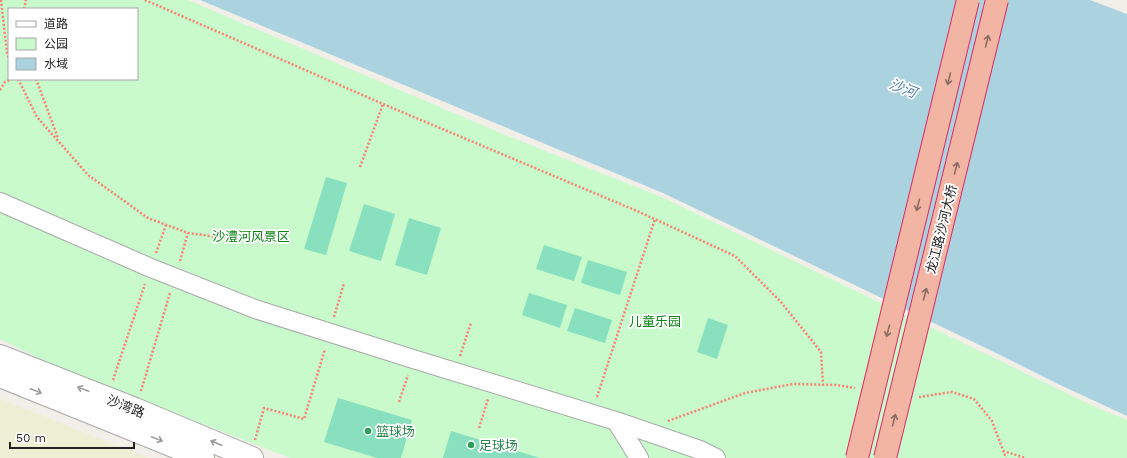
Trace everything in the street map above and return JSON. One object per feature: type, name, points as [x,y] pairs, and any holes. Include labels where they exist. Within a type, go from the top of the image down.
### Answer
[{"type":"highway","name":"龙江路沙河大桥","points":[[857,458],[968,0]]},
{"type":"highway","name":"龙江路沙河大桥","points":[[885,458],[997,0]]},
{"type":"street","points":[[0,202],[151,268],[255,309],[492,384],[616,421],[700,450],[716,458]]},
{"type":"street","name":"沙湾路","points":[[0,356],[135,409],[251,458]]},
{"type":"street","name":"沙湾路","points":[[0,376],[203,458]]},
{"type":"street","points":[[616,421],[639,458]]},
{"type":"street","points":[[679,458],[700,450]]},
{"type":"path","points":[[1,0],[8,56]]},
{"type":"path","points":[[145,0],[383,104],[655,219],[735,256],[781,302],[821,352],[823,385]]},
{"type":"path","points":[[0,90],[5,82],[10,80]]},
{"type":"path","points":[[18,80],[37,117],[88,175],[148,218],[188,233],[225,238],[257,240],[284,235]]},
{"type":"path","points":[[36,80],[59,141]]},
{"type":"path","points":[[360,167],[383,104]]},
{"type":"path","points":[[591,413],[655,219]]},
{"type":"path","points":[[107,398],[166,225]]},
{"type":"path","points":[[135,409],[188,233]]},
{"type":"path","points":[[456,372],[471,323]]},
{"type":"path","points":[[399,402],[413,359]]},
{"type":"path","points":[[251,458],[264,408],[304,419],[316,377]]},
{"type":"path","points":[[479,428],[492,384]]},
{"type":"path","points":[[642,430],[745,394],[793,384],[823,385],[858,389]]},
{"type":"path","points":[[911,396],[919,397],[952,392],[974,399],[992,421],[1006,458]]},
{"type":"path","points":[[1003,451],[1026,458]]},
{"type":"green space","name":"沙澧河风景区","points":[[0,0],[188,0],[508,136],[664,198],[1091,405],[1127,420],[1127,458],[290,458],[59,368],[0,339]]},
{"type":"green space","points":[[326,177],[347,183],[326,255],[304,249]]},
{"type":"green space","points":[[364,204],[395,214],[381,261],[349,251]]},
{"type":"green space","points":[[409,218],[441,228],[427,275],[395,265]]},
{"type":"green space","points":[[544,245],[582,257],[574,281],[536,269]]},
{"type":"green space","points":[[588,260],[627,272],[620,295],[581,283]]},
{"type":"green space","points":[[529,293],[567,305],[560,328],[522,315]]},
{"type":"green space","points":[[575,308],[612,320],[605,343],[567,331]]},
{"type":"green space","points":[[708,318],[728,325],[717,359],[697,352]]},
{"type":"green space","name":"篮球场","points":[[338,398],[412,420],[401,458],[377,458],[324,442]]},
{"type":"green space","points":[[0,399],[148,458],[0,458]]},
{"type":"green space","name":"足球场","points":[[451,431],[540,458],[443,458]]},
{"type":"water","name":"沙河","points":[[200,0],[1090,0],[1127,14],[1127,416],[663,193]]},
{"type":"place","name":"篮球场","points":[[368,431]]},
{"type":"place","name":"足球场","points":[[471,445]]},
{"type":"park label","name":"儿童乐园","points":[[655,321]]}]
